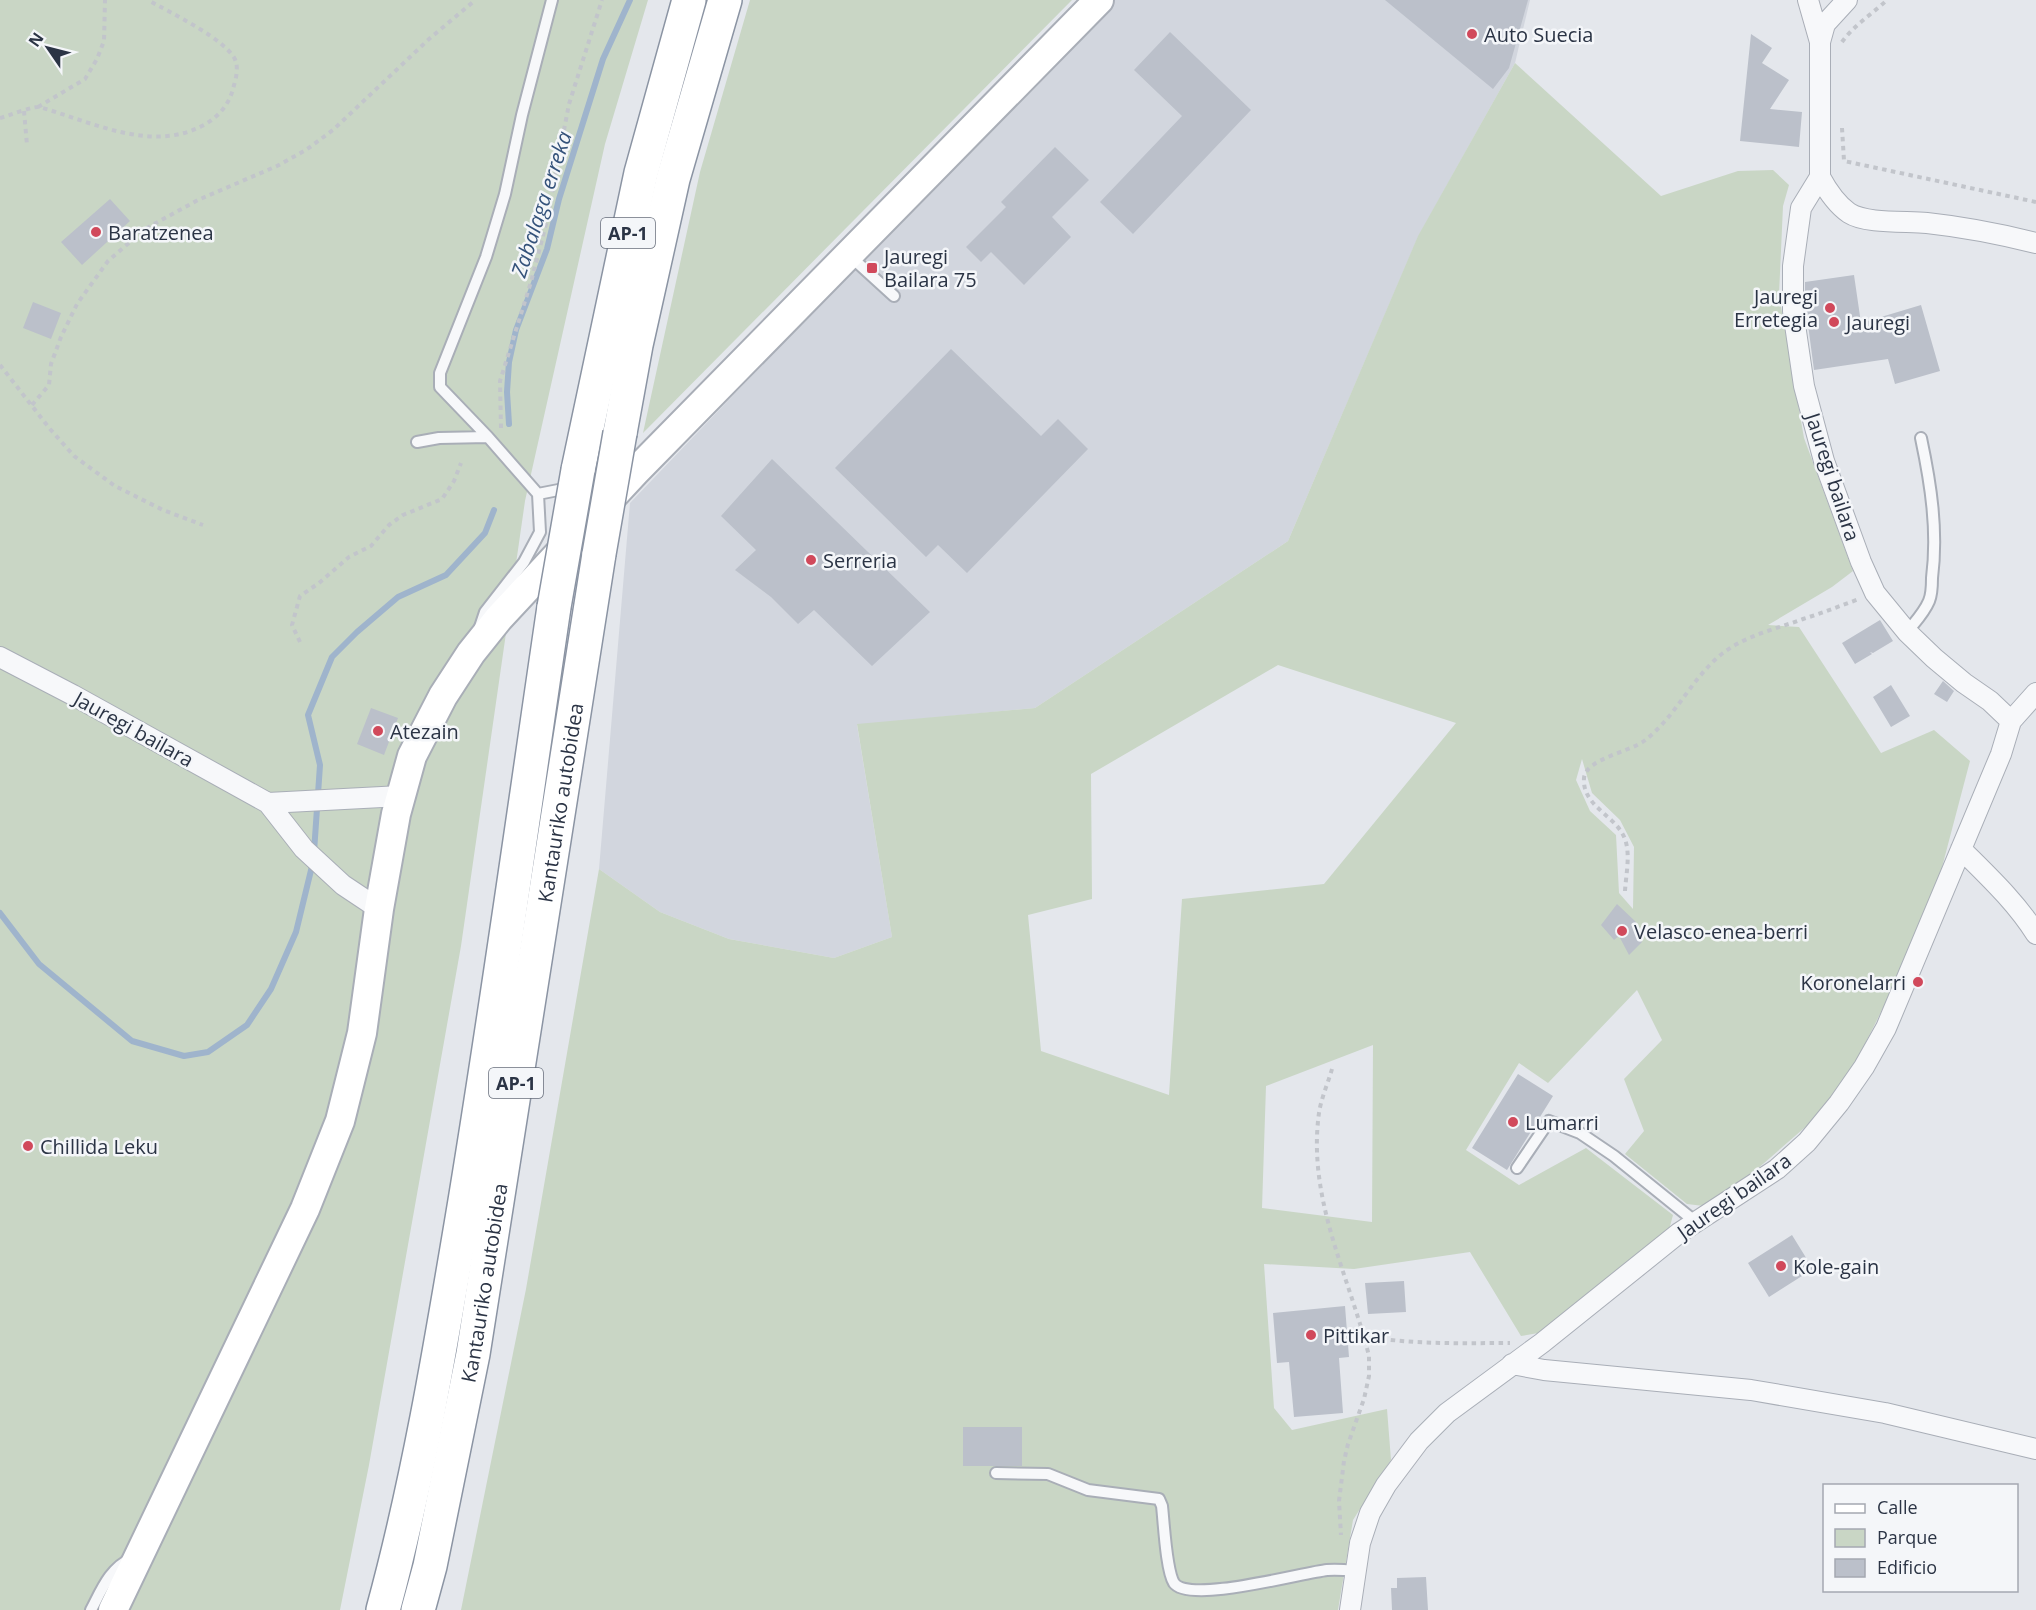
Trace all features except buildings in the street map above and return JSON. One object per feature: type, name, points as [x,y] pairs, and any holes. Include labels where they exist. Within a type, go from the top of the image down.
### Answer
[{"type":"highway","name":"Kantauriko autobidea","points":[[383,1610],[398,1556],[441,1349],[480,1110],[554,607],[578,470],[641,173],[689,0]]},
{"type":"highway","name":"Kantauriko autobidea","points":[[418,1610],[430,1566],[473,1354],[599,554],[636,345],[673,179],[725,0]]},
{"type":"main road","points":[[113,1610],[305,1209],[336,1132],[354,1071],[362,1033],[378,909],[400,796],[412,756],[442,696],[471,653],[499,618],[635,472],[1099,0]]},
{"type":"street","points":[[1826,5],[1825,24],[1828,45],[1820,177],[1828,192],[1850,213],[1865,218],[1973,229],[2036,243]]},
{"type":"street","name":"Jauregi bailara","points":[[1820,177],[1801,208],[1793,266],[1793,311],[1804,386],[1824,460],[1861,562],[1875,593],[1907,632],[1934,658],[1990,701],[2011,721]]},
{"type":"street","name":"Jauregi bailara","points":[[0,657],[268,803],[304,849],[343,885],[378,909]]},
{"type":"street","name":"Jauregi bailara","points":[[1350,1610],[1360,1543],[1371,1513],[1386,1485],[1413,1450],[1447,1413],[1542,1343],[1679,1233],[1777,1169],[1807,1142],[1858,1076],[1886,1028],[2001,754],[2011,721],[2036,693]]},
{"type":"street","points":[[268,803],[400,796]]},
{"type":"street","points":[[1960,849],[2002,890],[2036,934]]},
{"type":"street","points":[[1512,1364],[1544,1370],[1751,1390],[1885,1413],[2036,1449]]},
{"type":"lane","points":[[471,653],[485,612],[524,562],[540,532],[538,494],[440,387],[440,373],[486,257],[505,194],[522,115],[552,0]]},
{"type":"lane","points":[[849,255],[894,296]]},
{"type":"lane","points":[[417,442],[439,438],[488,437]]},
{"type":"lane","points":[[1907,632],[1930,599],[1934,568],[1935,526],[1931,485],[1921,438]]},
{"type":"lane","points":[[538,494],[624,477],[635,472]]},
{"type":"lane","points":[[1517,1168],[1549,1121],[1580,1133],[1614,1156],[1697,1223]]},
{"type":"lane","points":[[996,1473],[1048,1474],[1088,1490],[1159,1499],[1162,1506],[1171,1574],[1175,1584],[1183,1590],[1194,1592],[1245,1586],[1328,1570],[1355,1570]]},
{"type":"lane","points":[[91,1610],[104,1585],[120,1564],[140,1554]]},
{"type":"path","points":[[0,118],[38,107],[85,79],[104,41],[105,0]]},
{"type":"path","points":[[38,107],[127,133],[160,137],[189,133],[217,118],[231,98],[236,63],[222,43],[148,0]]},
{"type":"path","points":[[506,459],[501,426],[500,381],[531,282],[546,224],[569,104],[602,0]]},
{"type":"path","points":[[1828,45],[1863,22],[1887,0]]},
{"type":"path","points":[[32,405],[49,385],[54,355],[77,304],[108,261],[145,229],[198,200],[276,166],[306,150],[333,130],[429,39],[473,2]]},
{"type":"path","points":[[24,111],[27,144]]},
{"type":"path","points":[[1842,128],[1844,161],[2036,202]]},
{"type":"path","points":[[0,365],[74,456],[115,486],[163,510],[203,525]]},
{"type":"path","points":[[300,642],[292,626],[300,596],[349,557],[371,546],[389,525],[403,515],[442,498],[454,481],[461,463]]},
{"type":"path","points":[[1625,891],[1628,859],[1626,843],[1616,825],[1591,800],[1584,777],[1588,768],[1596,762],[1631,749],[1645,740],[1673,710],[1703,671],[1722,653],[1740,641],[1875,593]]},
{"type":"path","points":[[1332,1069],[1319,1113],[1318,1165],[1321,1199],[1345,1282],[1365,1336],[1369,1356],[1369,1376],[1364,1399],[1348,1444],[1339,1501],[1342,1559],[1355,1570]]},
{"type":"path","points":[[1365,1336],[1429,1344],[1542,1343]]},
{"type":"shaded area","points":[[1114,0],[1530,0],[1515,63],[1418,237],[1288,541],[1035,708],[857,725],[892,937],[834,958],[729,939],[660,912],[599,869],[630,503]]},
{"type":"green space","points":[[0,0],[648,0],[605,144],[525,501],[461,946],[369,1465],[340,1610],[0,1610]]},
{"type":"green space","points":[[750,0],[1072,0],[643,433],[700,172]]},
{"type":"green space","points":[[1515,63],[1661,196],[1738,171],[1773,170],[1789,185],[1783,206],[1779,295],[1804,438],[1853,571],[1832,587],[1768,625],[1799,627],[1881,753],[1934,730],[1970,761],[1941,871],[1886,1002],[1851,1072],[1810,1123],[1748,1177],[1704,1206],[1687,1204],[1625,1154],[1644,1131],[1624,1079],[1662,1040],[1637,990],[1548,1083],[1519,1063],[1466,1150],[1519,1185],[1586,1148],[1673,1215],[1669,1230],[1544,1332],[1521,1336],[1470,1252],[1354,1269],[1264,1264],[1274,1408],[1292,1430],[1387,1409],[1391,1460],[1353,1520],[1338,1610],[461,1610],[526,1289],[599,869],[660,912],[729,939],[834,958],[892,937],[857,724],[1035,708],[1288,541],[1418,236]],"holes":[[[1278,665],[1456,723],[1324,884],[1182,899],[1169,1095],[1041,1051],[1028,915],[1092,899],[1091,774]],[[1582,759],[1592,793],[1620,820],[1634,847],[1633,909],[1619,893],[1616,835],[1590,811],[1576,780]],[[1373,1045],[1372,1222],[1262,1208],[1266,1086]]]},
{"type":"waterway","name":"Zabalaga erreka","points":[[509,424],[507,392],[509,362],[516,330],[547,249],[559,199],[603,59],[630,0]]},
{"type":"waterway","name":"Zabalaga erreka","points":[[314,852],[320,765],[308,715],[332,657],[398,597],[446,575],[485,533],[494,510]]},
{"type":"waterway","name":"Zabalaga erreka","points":[[0,913],[39,964],[132,1041],[184,1056],[208,1052],[247,1025],[271,989],[296,932],[313,862]]},
{"type":"place","name":"Auto Suecia","points":[[1472,34]]},
{"type":"place","name":"Baratzenea","points":[[96,232]]},
{"type":"place","name":"Jauregi Bailara 75","points":[[872,268]]},
{"type":"place","name":"Jauregi Erretegia","points":[[1830,308]]},
{"type":"place","name":"Jauregi","points":[[1834,322]]},
{"type":"place","name":"Serreria","points":[[811,560]]},
{"type":"place","name":"Atezain","points":[[378,731]]},
{"type":"place","name":"Velasco-enea-berri","points":[[1622,931]]},
{"type":"place","name":"Koronelarri","points":[[1918,982]]},
{"type":"place","name":"Lumarri","points":[[1513,1122]]},
{"type":"place","name":"Chillida Leku","points":[[28,1146]]},
{"type":"place","name":"Kole-gain","points":[[1781,1266]]},
{"type":"place","name":"Pittikar","points":[[1311,1335]]}]
